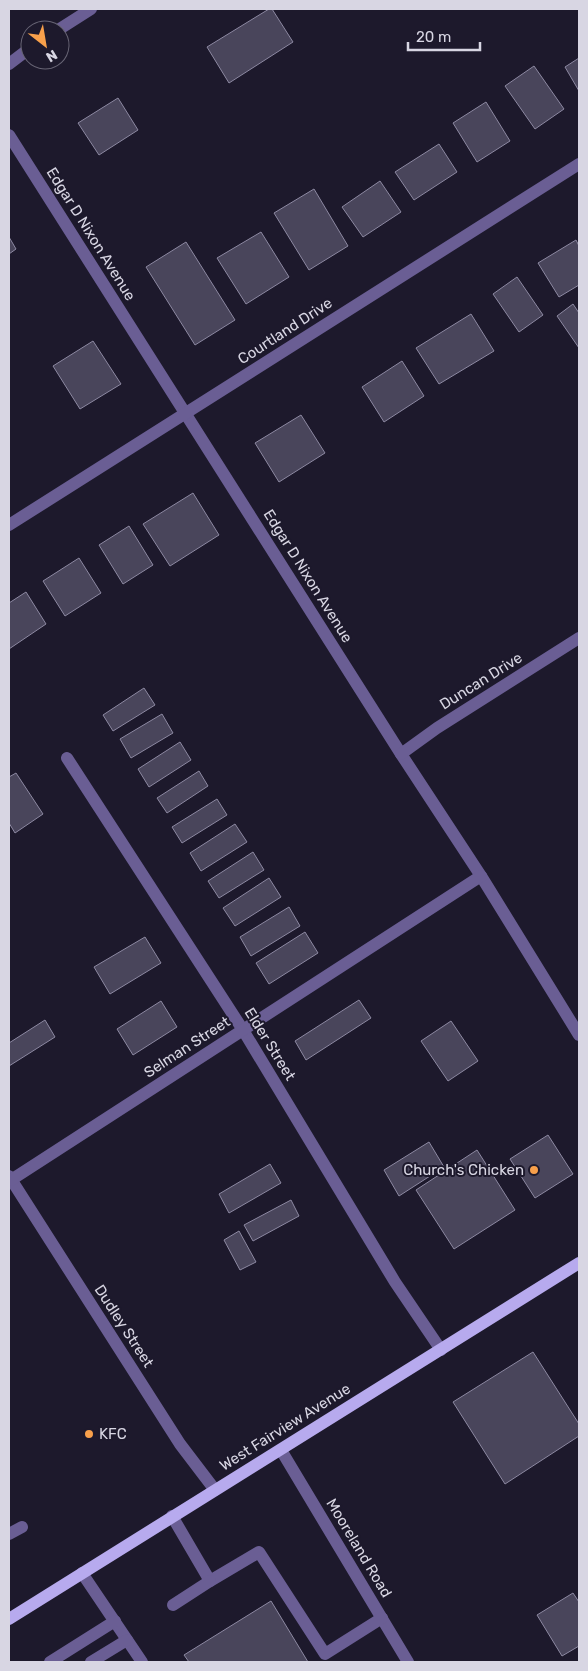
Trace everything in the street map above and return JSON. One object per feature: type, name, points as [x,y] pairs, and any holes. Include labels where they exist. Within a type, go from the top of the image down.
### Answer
[{"type":"main road","name":"West Fairview Avenue","points":[[9,1619],[281,1450],[317,1425],[579,1264]]},
{"type":"street","points":[[70,23],[92,9]]},
{"type":"street","points":[[9,64],[20,56]]},
{"type":"street","name":"Edgar D Nixon Avenue","points":[[9,135],[481,876],[579,1035]]},
{"type":"street","name":"Courtland Drive","points":[[9,526],[579,164]]},
{"type":"street","name":"Duncan Drive","points":[[402,754],[437,728],[579,638]]},
{"type":"street","name":"Elder Street","points":[[67,758],[243,1030],[395,1282],[441,1350]]},
{"type":"street","name":"Selman Street","points":[[10,1178],[481,876]]},
{"type":"street","name":"Dudley Street","points":[[10,1178],[180,1444],[215,1490]]},
{"type":"street","name":"Mooreland Road","points":[[281,1450],[408,1662]]},
{"type":"street","points":[[172,1516],[210,1581]]},
{"type":"street","points":[[9,1534],[22,1527]]},
{"type":"street","points":[[173,1605],[259,1552],[326,1654],[382,1618]]},
{"type":"street","points":[[82,1573],[142,1662]]},
{"type":"street","points":[[50,1662],[115,1621]]},
{"type":"street","points":[[92,1662],[127,1640]]},
{"type":"building","points":[[269,9],[272,9],[293,42],[229,83],[207,47]]},
{"type":"building","points":[[579,58],[579,91],[565,67]]},
{"type":"building","points":[[534,66],[564,109],[535,129],[505,86]]},
{"type":"building","points":[[118,98],[138,130],[99,155],[78,123]]},
{"type":"building","points":[[486,102],[510,141],[477,162],[453,123]]},
{"type":"building","points":[[439,144],[457,172],[414,200],[395,172]]},
{"type":"building","points":[[380,181],[401,212],[363,237],[342,207]]},
{"type":"building","points":[[314,189],[348,246],[309,270],[274,213]]},
{"type":"building","points":[[261,232],[289,277],[246,304],[217,258]]},
{"type":"building","points":[[9,237],[16,249],[9,254]]},
{"type":"building","points":[[576,240],[579,246],[579,285],[559,297],[538,263]]},
{"type":"building","points":[[186,242],[235,320],[195,345],[146,267]]},
{"type":"building","points":[[517,277],[543,315],[519,332],[493,294]]},
{"type":"building","points":[[573,304],[579,313],[579,348],[557,316]]},
{"type":"building","points":[[471,314],[494,351],[439,384],[416,348]]},
{"type":"building","points":[[93,341],[121,384],[80,409],[53,366]]},
{"type":"building","points":[[402,361],[424,396],[384,422],[362,387]]},
{"type":"building","points":[[301,415],[325,453],[279,482],[255,443]]},
{"type":"building","points":[[193,493],[219,535],[170,566],[143,524]]},
{"type":"building","points":[[129,526],[153,565],[123,584],[99,545]]},
{"type":"building","points":[[79,558],[101,593],[65,616],[43,581]]},
{"type":"building","points":[[26,592],[46,624],[9,649],[9,603]]},
{"type":"building","points":[[144,688],[155,705],[113,731],[103,715]]},
{"type":"building","points":[[162,714],[173,733],[131,758],[120,739]]},
{"type":"building","points":[[180,742],[191,760],[149,787],[138,769]]},
{"type":"building","points":[[199,771],[208,786],[167,813],[157,798]]},
{"type":"building","points":[[16,773],[43,814],[15,833],[9,823],[9,777]]},
{"type":"building","points":[[217,799],[227,815],[182,843],[172,827]]},
{"type":"building","points":[[235,824],[247,842],[201,871],[190,853]]},
{"type":"building","points":[[253,852],[264,870],[219,898],[208,881]]},
{"type":"building","points":[[269,878],[281,897],[235,926],[223,908]]},
{"type":"building","points":[[289,907],[300,926],[251,956],[240,937]]},
{"type":"building","points":[[305,932],[318,953],[269,984],[256,963]]},
{"type":"building","points":[[145,937],[161,963],[110,994],[94,967]]},
{"type":"building","points":[[359,1000],[371,1018],[306,1060],[295,1041]]},
{"type":"building","points":[[161,1001],[177,1027],[133,1055],[117,1029]]},
{"type":"building","points":[[45,1020],[55,1037],[9,1066],[9,1043]]},
{"type":"building","points":[[451,1021],[478,1061],[448,1081],[421,1041]]},
{"type":"building","points":[[548,1135],[573,1174],[535,1198],[510,1159]]},
{"type":"building","points":[[429,1142],[444,1167],[399,1196],[384,1170]]},
{"type":"building","points":[[477,1150],[515,1210],[454,1249],[416,1190]]},
{"type":"building","points":[[270,1164],[281,1183],[229,1213],[219,1194]]},
{"type":"building","points":[[291,1200],[299,1216],[253,1241],[244,1225]]},
{"type":"building","points":[[239,1231],[256,1262],[240,1270],[224,1240]]},
{"type":"building","points":[[533,1352],[579,1424],[579,1436],[505,1484],[453,1402]]},
{"type":"building","points":[[573,1593],[579,1602],[579,1646],[562,1656],[537,1615]]},
{"type":"building","points":[[271,1601],[308,1662],[189,1662],[184,1655]]},
{"type":"place","name":"Church's Chicken","points":[[534,1170]]},
{"type":"place","name":"KFC","points":[[89,1434]]}]
